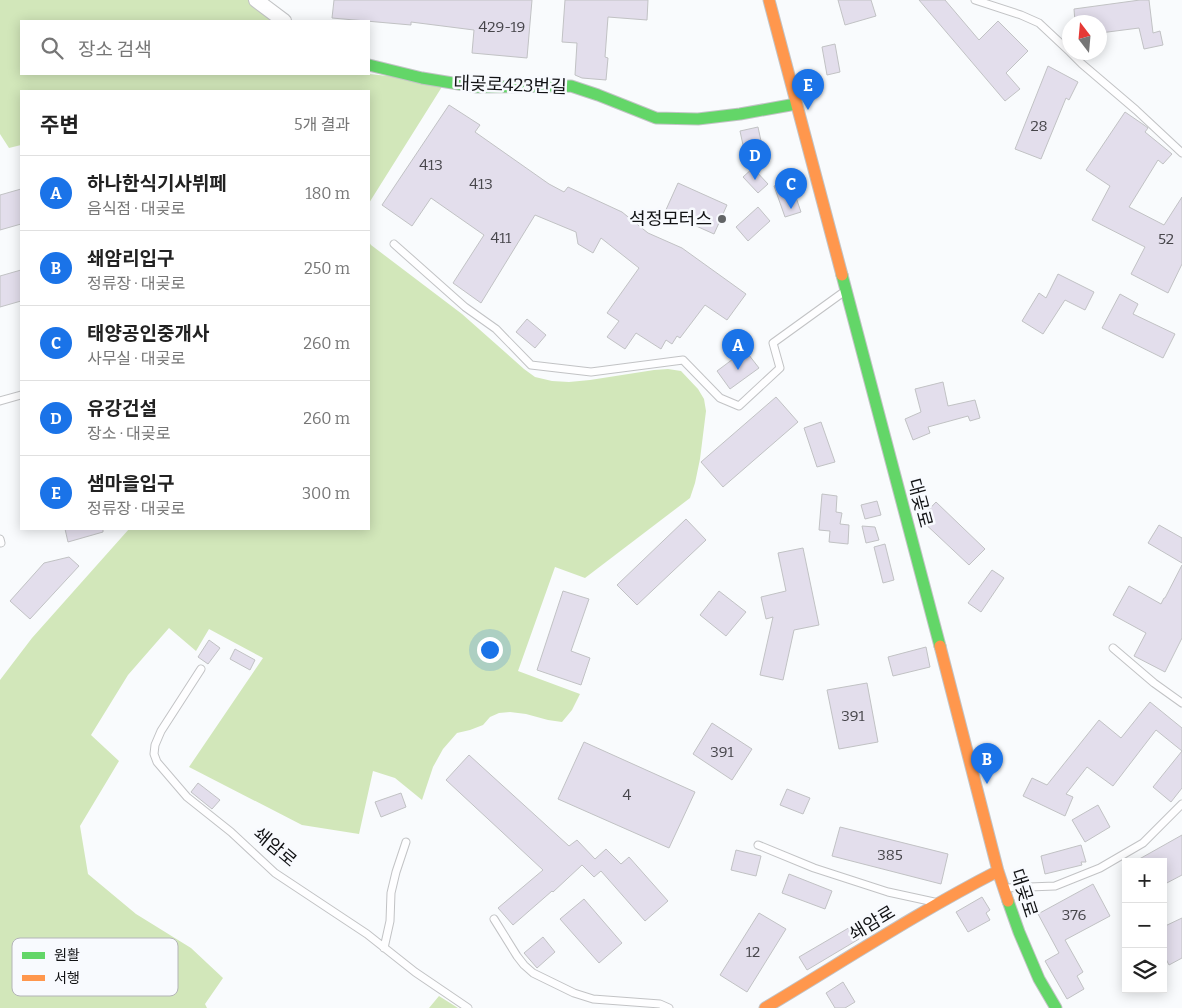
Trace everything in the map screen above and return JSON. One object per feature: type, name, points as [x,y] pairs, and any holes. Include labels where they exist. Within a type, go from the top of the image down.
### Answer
[{"type":"street","points":[[256,0],[283,20]]},
{"type":"street","name":"대곶로","points":[[769,0],[998,871],[1032,963],[1056,1008]]},
{"type":"street","name":"대곶로423번길","points":[[370,65],[422,78],[477,87],[571,86],[656,118],[698,120],[796,104]]},
{"type":"street","name":"쇄암로","points":[[765,1008],[998,871]]},
{"type":"lane","points":[[975,0],[1040,23],[1062,44]]},
{"type":"lane","points":[[1078,60],[1182,153]]},
{"type":"lane","points":[[394,244],[465,307],[496,330],[531,365],[590,372],[683,360],[720,398],[739,406],[780,368],[773,343],[846,291]]},
{"type":"lane","points":[[0,401],[20,395]]},
{"type":"lane","points":[[1113,648],[1154,683],[1182,703]]},
{"type":"lane","name":"쇄암로","points":[[201,670],[161,731],[155,745],[154,754],[157,762],[188,796],[231,832],[275,873],[367,934],[422,977],[468,1008]]},
{"type":"lane","points":[[1004,888],[1055,886],[1100,868],[1143,843],[1182,804]]},
{"type":"lane","points":[[384,948],[390,921],[391,893],[406,842]]},
{"type":"lane","points":[[758,845],[814,868],[888,892],[939,904]]},
{"type":"lane","points":[[494,919],[517,956],[533,973],[574,993],[593,999],[660,1004],[669,1008]]},
{"type":"green space","points":[[0,0],[256,0],[284,20],[20,20],[20,75],[370,74],[445,82],[370,201],[370,90],[20,90],[20,145],[9,148],[0,134]]},
{"type":"green space","points":[[370,244],[462,314],[535,377],[569,382],[668,369],[681,371],[698,389],[704,399],[706,411],[700,459],[690,498],[585,578],[555,567],[518,671],[580,694],[572,710],[562,722],[526,714],[499,713],[490,717],[483,725],[457,733],[443,749],[433,767],[422,800],[395,778],[373,771],[359,834],[302,825],[189,767],[263,658],[209,629],[196,651],[169,628],[128,675],[91,735],[119,761],[80,826],[88,874],[136,914],[175,938],[12,938],[12,996],[178,996],[178,940],[191,948],[223,978],[205,1004],[207,1008],[0,1008],[0,680],[32,638],[128,530],[370,530]]},
{"type":"green space","points":[[439,996],[458,1008],[429,1008]]},
{"type":"building","points":[[334,0],[532,0],[527,58],[472,53],[474,30],[411,22],[411,25],[332,18]]},
{"type":"building","points":[[565,0],[648,0],[647,20],[608,17],[605,57],[608,58],[606,80],[582,78],[575,75],[577,43],[562,42]]},
{"type":"building","points":[[838,0],[871,0],[876,16],[845,25]]},
{"type":"building","points":[[919,0],[945,0],[979,40],[998,21],[1028,51],[1006,73],[1020,89],[1005,101]]},
{"type":"building","points":[[1149,0],[1153,33],[1160,31],[1163,45],[1144,49],[1139,28],[1107,32],[1107,15],[1074,15],[1074,9]]},
{"type":"building","points":[[835,44],[840,72],[827,75],[822,47]]},
{"type":"building","points":[[1048,66],[1078,82],[1069,100],[1066,98],[1041,159],[1015,149]]},
{"type":"building","points":[[449,105],[480,125],[475,132],[549,184],[564,192],[568,187],[622,212],[648,233],[682,248],[746,294],[727,320],[705,305],[680,338],[677,336],[672,344],[666,340],[661,349],[636,333],[625,349],[607,337],[619,321],[607,313],[639,268],[601,238],[593,253],[578,244],[576,232],[535,215],[481,303],[453,283],[484,235],[431,198],[412,226],[382,205]]},
{"type":"building","points":[[1125,112],[1148,128],[1145,132],[1172,154],[1163,164],[1158,160],[1129,207],[1164,225],[1182,197],[1182,264],[1168,293],[1131,274],[1145,247],[1092,220],[1110,186],[1086,170]]},
{"type":"building","points":[[758,127],[764,155],[746,159],[740,131]]},
{"type":"building","points":[[753,168],[768,184],[758,193],[743,177]]},
{"type":"building","points":[[790,180],[801,212],[785,217],[774,186]]},
{"type":"building","points":[[678,183],[727,205],[714,234],[665,212]]},
{"type":"building","points":[[20,189],[20,224],[0,230],[0,195]]},
{"type":"building","points":[[758,207],[770,221],[748,241],[736,227]]},
{"type":"building","points":[[20,270],[20,301],[0,307],[0,276]]},
{"type":"building","points":[[1058,274],[1094,292],[1085,310],[1065,300],[1043,334],[1022,321],[1039,293],[1046,298]]},
{"type":"building","points":[[1120,294],[1138,304],[1133,314],[1175,334],[1163,358],[1102,328]]},
{"type":"building","points":[[527,319],[546,335],[535,348],[516,332]]},
{"type":"building","points":[[745,350],[759,368],[730,389],[717,371]]},
{"type":"building","points":[[943,382],[948,406],[975,400],[980,418],[970,421],[968,416],[928,427],[930,433],[913,440],[905,419],[921,412],[915,389]]},
{"type":"building","points":[[776,397],[798,422],[723,487],[701,462]]},
{"type":"building","points":[[821,422],[835,462],[817,467],[804,428]]},
{"type":"building","points":[[822,494],[837,496],[836,512],[842,513],[840,524],[849,525],[848,544],[829,542],[830,531],[819,530]]},
{"type":"building","points":[[877,501],[881,515],[865,519],[861,505]]},
{"type":"building","points":[[936,502],[985,549],[969,565],[920,519]]},
{"type":"building","points":[[686,519],[706,540],[637,605],[617,585]]},
{"type":"building","points":[[1159,525],[1182,538],[1182,563],[1148,543]]},
{"type":"building","points":[[862,526],[875,527],[879,540],[866,543]]},
{"type":"building","points":[[65,530],[103,530],[103,532],[68,542]]},
{"type":"building","points":[[885,544],[894,580],[883,583],[874,547]]},
{"type":"building","points":[[803,548],[819,625],[794,630],[783,680],[760,675],[773,617],[766,619],[761,597],[786,591],[778,553]]},
{"type":"building","points":[[69,557],[79,566],[30,619],[10,601],[44,563]]},
{"type":"building","points":[[1182,565],[1182,638],[1165,672],[1134,656],[1146,633],[1113,615],[1129,586],[1161,604]]},
{"type":"building","points":[[992,570],[1004,578],[981,612],[968,603]]},
{"type":"building","points":[[563,591],[589,599],[571,651],[590,658],[581,685],[537,670]]},
{"type":"building","points":[[719,591],[746,612],[726,636],[700,615]]},
{"type":"building","points":[[209,640],[220,648],[208,664],[198,657]]},
{"type":"building","points":[[926,647],[930,667],[893,676],[888,657]]},
{"type":"building","points":[[235,649],[255,660],[250,670],[230,659]]},
{"type":"building","points":[[867,683],[878,742],[839,749],[827,690]]},
{"type":"building","points":[[1150,702],[1182,728],[1182,751],[1156,730],[1113,786],[1087,767],[1066,794],[1073,797],[1065,816],[1023,796],[1032,778],[1047,785],[1099,720],[1121,738]]},
{"type":"building","points":[[712,723],[752,749],[732,780],[693,754]]},
{"type":"building","points":[[584,742],[695,792],[669,848],[558,799]]},
{"type":"building","points":[[1182,751],[1182,788],[1171,802],[1153,787]]},
{"type":"building","points":[[469,755],[569,846],[577,840],[595,859],[606,849],[621,864],[629,857],[668,901],[645,921],[601,871],[594,877],[582,865],[513,925],[498,908],[543,870],[446,780]]},
{"type":"building","points":[[198,783],[220,800],[212,809],[191,792]]},
{"type":"building","points":[[787,789],[810,798],[803,814],[780,805]]},
{"type":"building","points":[[401,793],[406,807],[381,817],[375,802]]},
{"type":"building","points":[[1098,805],[1110,827],[1085,842],[1072,820]]},
{"type":"building","points":[[840,827],[948,854],[941,884],[832,856]]},
{"type":"building","points":[[1182,835],[1182,875],[1167,883],[1167,858],[1141,858]]},
{"type":"building","points":[[1081,845],[1086,862],[1081,862],[1082,865],[1045,874],[1041,856]]},
{"type":"building","points":[[736,850],[761,856],[756,876],[731,870]]},
{"type":"building","points":[[789,874],[832,891],[825,909],[782,893]]},
{"type":"building","points":[[1093,884],[1110,916],[1065,940],[1083,972],[1077,976],[1084,989],[1067,999],[1045,961],[1059,953],[1038,914]]},
{"type":"building","points":[[982,897],[990,910],[986,913],[990,920],[968,932],[956,912]]},
{"type":"building","points":[[584,899],[622,943],[599,963],[560,919]]},
{"type":"building","points":[[759,913],[786,929],[747,992],[720,975]]},
{"type":"building","points":[[1182,918],[1182,958],[1169,965],[1167,961],[1167,925]]},
{"type":"building","points":[[852,926],[859,939],[807,970],[799,957]]},
{"type":"building","points":[[543,937],[555,952],[537,968],[524,953]]},
{"type":"building","points":[[843,982],[855,1002],[845,1008],[835,1008],[826,993]]},
{"type":"traffic: fast","points":[[370,65],[422,78],[477,87],[571,86],[656,118],[698,119],[796,104]]},
{"type":"traffic: fast","points":[[842,275],[940,646]]},
{"type":"traffic: fast","points":[[1008,901],[1039,979],[1056,1008]]},
{"type":"traffic: slow","points":[[769,0],[842,275]]},
{"type":"traffic: slow","points":[[940,646],[998,871],[1008,901]]},
{"type":"traffic: slow","points":[[765,1008],[909,920],[998,871]]},
{"type":"place","name":"샘마을입구","points":[[808,110]]},
{"type":"place","name":"유강건설","points":[[755,180]]},
{"type":"place","name":"태양공인중개사","points":[[791,209]]},
{"type":"place","name":"석정모터스","points":[[722,219]]},
{"type":"place","name":"하나한식기사뷔페","points":[[738,370]]},
{"type":"place","name":"쇄암리입구","points":[[987,784]]}]
